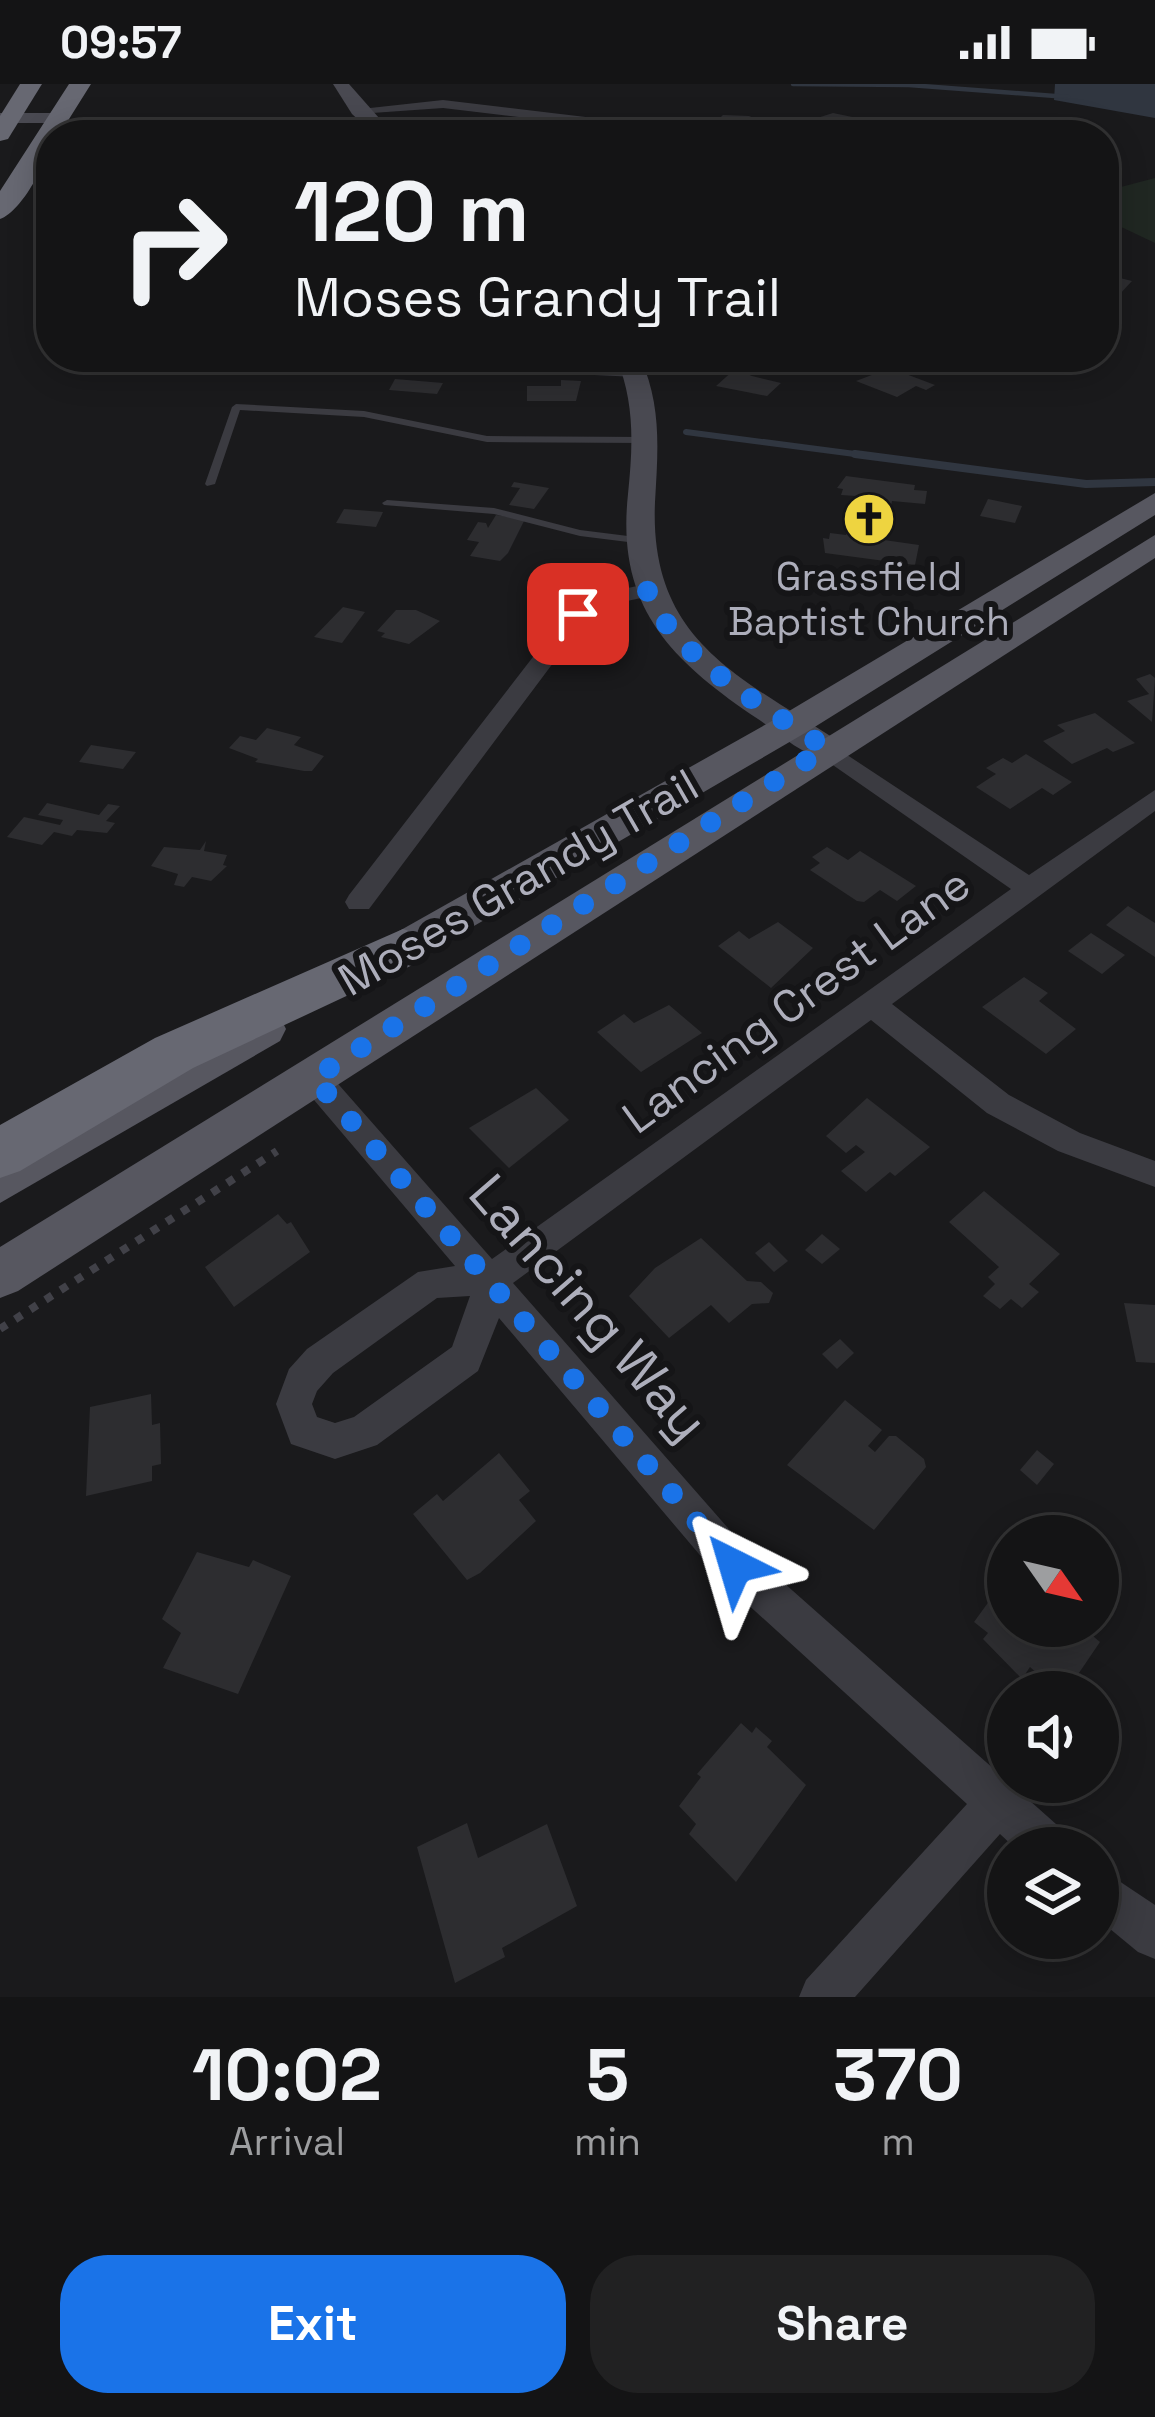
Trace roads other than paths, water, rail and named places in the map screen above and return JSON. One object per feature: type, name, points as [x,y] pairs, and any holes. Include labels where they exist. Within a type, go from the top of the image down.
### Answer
[{"type":"highway","points":[[2,125],[31,84]]},
{"type":"highway","points":[[65,120],[80,84]]},
{"type":"highway","points":[[69,120],[103,84]]},
{"type":"highway","points":[[0,211],[36,162]]},
{"type":"highway","points":[[10,239],[36,196]]},
{"type":"highway","points":[[0,1154],[174,1054],[403,948]]},
{"type":"main road","name":"Moses Grandy Trail","points":[[0,1182],[792,724],[1155,502]]},
{"type":"main road","name":"Moses Grandy Trail","points":[[0,1275],[1155,544]]},
{"type":"street","points":[[340,84],[369,120]]},
{"type":"street","points":[[358,110],[443,104],[577,120]]},
{"type":"street","points":[[2,125],[36,126]]},
{"type":"street","points":[[633,372],[648,464],[637,540],[654,608],[682,644],[1027,887]]},
{"type":"street","points":[[359,902],[578,614],[597,601],[647,590]]},
{"type":"street","name":"Lancing Crest Lane","points":[[492,1279],[1155,798]]},
{"type":"street","points":[[871,1004],[998,1104],[1069,1142],[1152,1174]]},
{"type":"street","name":"Lancing Way","points":[[314,1078],[735,1566],[1024,1827]]},
{"type":"street","points":[[492,1279],[476,1340],[465,1359],[364,1432],[335,1441],[304,1431],[294,1404],[302,1381],[320,1361],[430,1283],[492,1279]]},
{"type":"street","points":[[823,1997],[997,1804]]},
{"type":"street","points":[[1119,1907],[1155,1935]]},
{"type":"lane","points":[[210,484],[236,406],[364,413],[465,437],[645,440]]},
{"type":"lane","points":[[387,503],[508,513],[580,533],[637,540]]},
{"type":"waterway","points":[[793,84],[909,85],[1068,97]]},
{"type":"waterway","points":[[686,432],[878,457]]},
{"type":"waterway","points":[[855,454],[1086,484],[1155,482]]},
{"type":"place","name":"Grassfield Baptist Church","points":[[869,519]]}]
